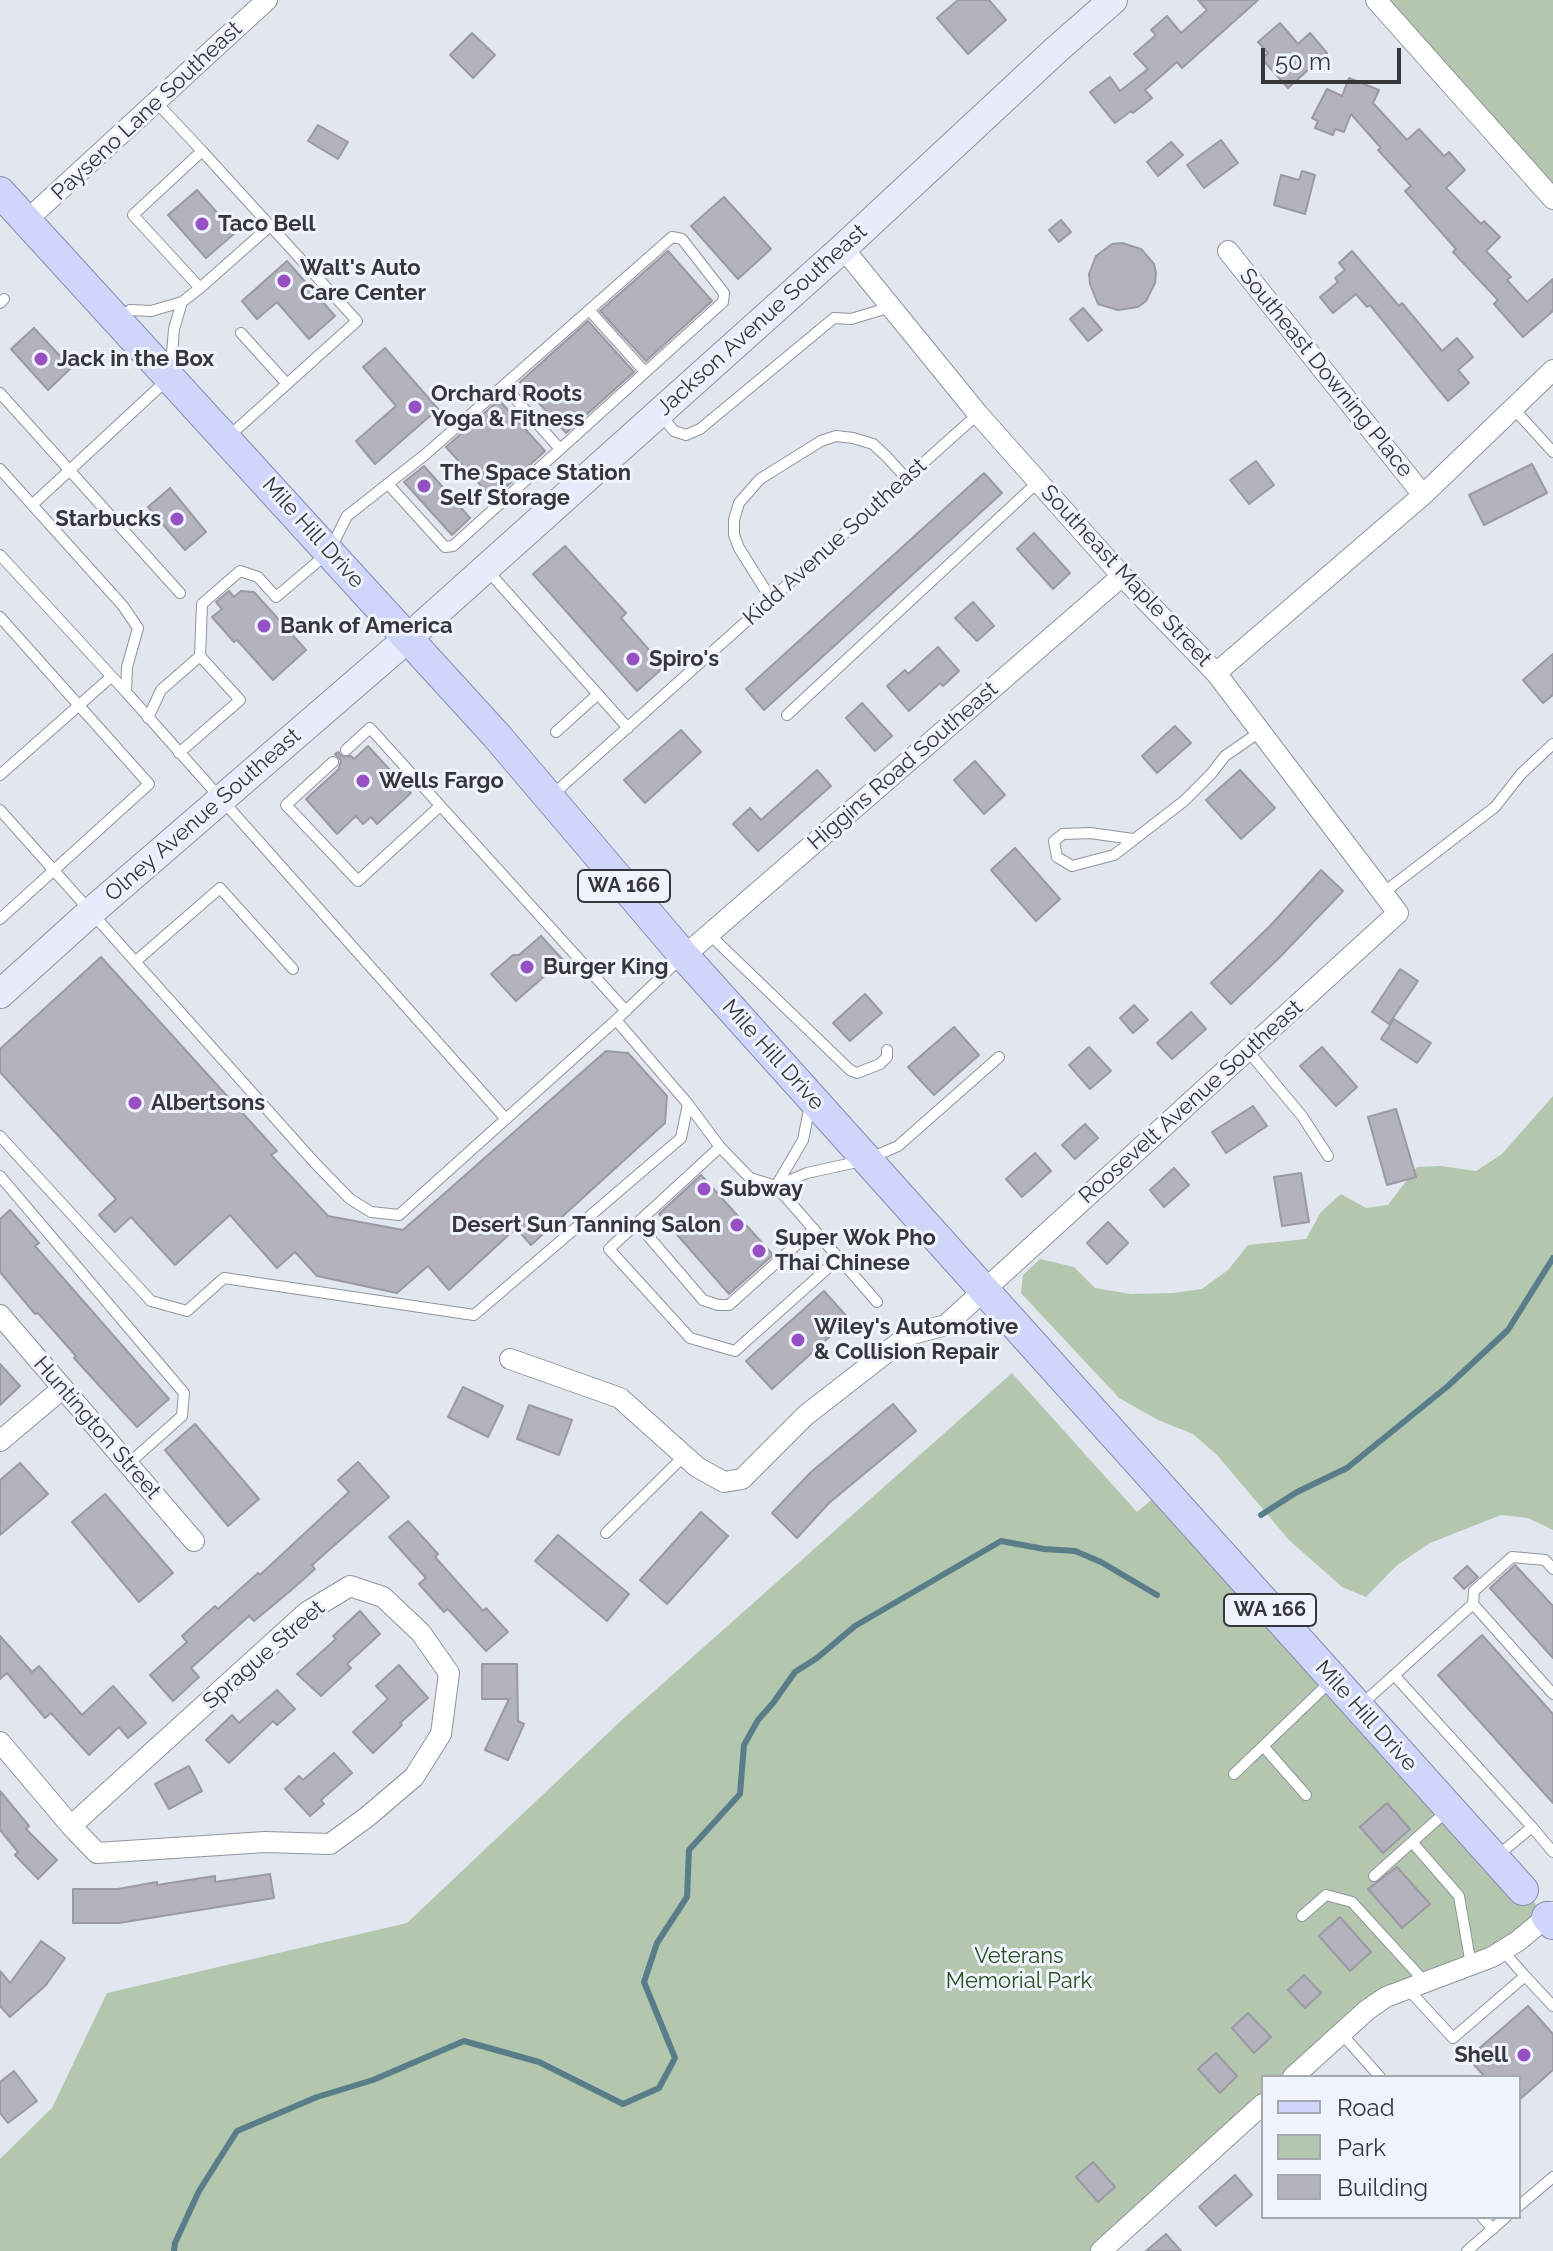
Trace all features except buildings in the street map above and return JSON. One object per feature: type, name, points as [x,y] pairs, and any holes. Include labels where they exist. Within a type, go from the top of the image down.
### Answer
[{"type":"main road","name":"Jackson Avenue Southeast","points":[[408,638],[843,248],[1113,0]]},
{"type":"main road","name":"Mile Hill Drive","points":[[0,192],[496,735],[684,956],[811,1099],[1449,1809],[1551,1918]]},
{"type":"main road","name":"Olney Avenue Southeast","points":[[0,994],[408,638]]},
{"type":"street","name":"Payseno Lane Southeast","points":[[26,221],[267,0]]},
{"type":"street","points":[[1376,0],[1553,199]]},
{"type":"street","name":"Southeast Maple Street","points":[[843,248],[978,414],[1122,576],[1216,673],[1398,913]]},
{"type":"street","name":"Southeast Downing Place","points":[[1228,251],[1423,495]]},
{"type":"street","points":[[1216,673],[1423,495],[1553,370]]},
{"type":"street","name":"Higgins Road Southeast","points":[[684,956],[1122,576]]},
{"type":"street","name":"Roosevelt Avenue Southeast","points":[[510,1359],[620,1398],[697,1467],[724,1482],[742,1479],[817,1406],[909,1335],[946,1325],[1398,913]]},
{"type":"street","name":"Huntington Street","points":[[0,1316],[194,1541]]},
{"type":"street","points":[[0,1441],[63,1388]]},
{"type":"street","name":"Sprague Street","points":[[0,1742],[71,1826],[97,1853],[265,1842],[330,1844],[414,1777],[441,1734],[449,1673],[421,1633],[383,1597],[350,1586],[307,1612],[71,1826]]},
{"type":"street","points":[[1295,2075],[1376,2004],[1503,1951],[1551,1918]]},
{"type":"street","points":[[1101,2251],[1261,2106]]},
{"type":"lane","points":[[156,102],[357,321],[227,439]]},
{"type":"lane","points":[[200,288],[133,215],[202,151]]},
{"type":"lane","points":[[118,320],[130,310],[151,311],[182,302],[270,226]]},
{"type":"lane","points":[[179,753],[240,700],[200,656],[202,604],[240,571],[258,577],[276,597],[329,552],[347,516],[427,453],[672,237],[682,239],[724,293],[723,302],[453,546],[445,547],[388,484]]},
{"type":"lane","points":[[32,505],[165,371],[172,354],[174,329],[182,302]]},
{"type":"lane","points":[[658,412],[674,431],[686,435],[700,429],[834,318],[851,319],[891,307]]},
{"type":"lane","points":[[589,310],[645,372]]},
{"type":"lane","points":[[241,333],[287,384]]},
{"type":"lane","points":[[504,386],[560,449]]},
{"type":"lane","points":[[0,393],[180,593]]},
{"type":"lane","points":[[1514,409],[1553,452]]},
{"type":"lane","name":"Kidd Avenue Southeast","points":[[549,798],[978,414]]},
{"type":"lane","points":[[771,599],[734,535],[739,503],[760,479],[821,441],[836,436],[873,444],[906,478]]},
{"type":"lane","points":[[0,469],[123,606],[138,628],[127,667],[126,692]]},
{"type":"lane","points":[[787,715],[1038,482]]},
{"type":"lane","points":[[0,555],[505,1118]]},
{"type":"lane","points":[[485,567],[628,728]]},
{"type":"lane","points":[[0,617],[149,784],[0,919]]},
{"type":"lane","points":[[148,718],[161,690],[200,656]]},
{"type":"lane","points":[[0,775],[111,677]]},
{"type":"lane","points":[[556,732],[598,694]]},
{"type":"lane","points":[[346,750],[370,728],[626,1011]]},
{"type":"lane","points":[[1133,839],[1090,833],[1063,834],[1054,841],[1057,857],[1072,866],[1114,855],[1184,801],[1225,756],[1261,731]]},
{"type":"lane","points":[[1383,893],[1495,807],[1521,774],[1553,744]]},
{"type":"lane","points":[[333,762],[286,805],[358,881],[440,806]]},
{"type":"lane","points":[[0,810],[314,1162],[350,1199],[371,1212],[399,1215],[684,956]]},
{"type":"lane","points":[[136,961],[220,888],[293,969]]},
{"type":"lane","points":[[709,934],[850,1070],[857,1073],[880,1064],[887,1057],[887,1050]]},
{"type":"lane","points":[[616,1020],[688,1104],[720,1147],[750,1178],[776,1186],[877,1302]]},
{"type":"lane","points":[[1247,1050],[1302,1116],[1328,1156]]},
{"type":"lane","points":[[776,1186],[807,1173],[866,1160],[898,1146],[999,1057]]},
{"type":"lane","points":[[776,1186],[803,1140],[811,1099]]},
{"type":"lane","points":[[0,1136],[151,1301],[187,1311],[224,1278],[474,1315],[681,1138],[688,1104]]},
{"type":"lane","points":[[720,1147],[609,1249],[690,1338],[735,1351],[839,1258]]},
{"type":"lane","points":[[0,1176],[184,1393],[182,1416],[128,1464]]},
{"type":"lane","points":[[637,1223],[703,1300],[718,1305],[729,1305],[814,1229]]},
{"type":"lane","points":[[606,1533],[684,1456]]},
{"type":"lane","points":[[1358,1707],[1473,1604],[1474,1591],[1512,1557],[1545,1560],[1553,1569]]},
{"type":"lane","points":[[1473,1604],[1553,1694]]},
{"type":"lane","points":[[1394,1675],[1553,1852]]},
{"type":"lane","points":[[1234,1774],[1333,1679]]},
{"type":"lane","points":[[1263,1746],[1306,1795]]},
{"type":"lane","points":[[1374,1876],[1449,1809]]},
{"type":"lane","points":[[1494,1858],[1532,1827]]},
{"type":"lane","points":[[1412,1842],[1459,1896],[1471,1966]]},
{"type":"lane","points":[[1302,1916],[1326,1895],[1352,1902],[1453,2038],[1525,1976]]},
{"type":"lane","points":[[1503,1951],[1553,2006]]},
{"type":"lane","points":[[1341,2033],[1378,2075]]},
{"type":"lane","points":[[1521,2204],[1553,2177]]},
{"type":"lane","points":[[1484,2219],[1493,2229]]},
{"type":"lane","points":[[1467,2251],[1504,2219]]},
{"type":"green space","points":[[1376,0],[1553,0],[1553,211],[1471,107]]},
{"type":"green space","points":[[1553,1096],[1553,1530],[1528,1518],[1501,1515],[1430,1543],[1396,1566],[1366,1597],[1342,1587],[1289,1540],[1217,1455],[1193,1434],[1158,1420],[1119,1398],[1021,1293],[1023,1275],[1040,1259],[1074,1267],[1095,1288],[1131,1294],[1202,1289],[1228,1270],[1248,1245],[1306,1239],[1321,1212],[1341,1194],[1366,1208],[1388,1205],[1417,1167],[1441,1166],[1476,1171],[1502,1154]]},
{"type":"green space","name":"Veterans Memorial Park","points":[[1012,1373],[1137,1512],[1163,1490],[1547,1917],[1518,1941],[1407,1988],[1296,2075],[1261,2075],[1261,2106],[1101,2251],[0,2251],[0,2159],[52,2108],[107,1993],[407,1923],[624,1718]]},
{"type":"waterway","points":[[1261,1515],[1297,1492],[1347,1468],[1448,1386],[1508,1330],[1553,1258]]},
{"type":"waterway","points":[[174,2251],[199,2191],[237,2131],[317,2097],[373,2080],[464,2041],[539,2062],[623,2104],[659,2088],[675,2058],[644,1982],[657,1943],[687,1897],[689,1850],[740,1794],[744,1745],[758,1720],[795,1672],[855,1626],[1001,1541],[1075,1551],[1101,1562],[1157,1595]]},
{"type":"place","name":"Taco Bell","points":[[202,224]]},
{"type":"place","name":"Walt's Auto Care Center","points":[[284,281]]},
{"type":"place","name":"Jack in the Box","points":[[41,359]]},
{"type":"place","name":"Orchard Roots Yoga & Fitness","points":[[415,407]]},
{"type":"place","name":"The Space Station Self Storage","points":[[424,486]]},
{"type":"place","name":"Starbucks","points":[[177,519]]},
{"type":"place","name":"Bank of America","points":[[264,626]]},
{"type":"place","name":"Spiro's","points":[[633,659]]},
{"type":"place","name":"Wells Fargo","points":[[363,781]]},
{"type":"place","name":"Burger King","points":[[527,967]]},
{"type":"place","name":"Albertsons","points":[[135,1103]]},
{"type":"place","name":"Subway","points":[[704,1189]]},
{"type":"place","name":"Desert Sun Tanning Salon","points":[[737,1225]]},
{"type":"place","name":"Super Wok Pho Thai Chinese","points":[[759,1251]]},
{"type":"place","name":"Wiley's Automotive & Collision Repair","points":[[798,1340]]},
{"type":"place","name":"Shell","points":[[1524,2055]]}]
